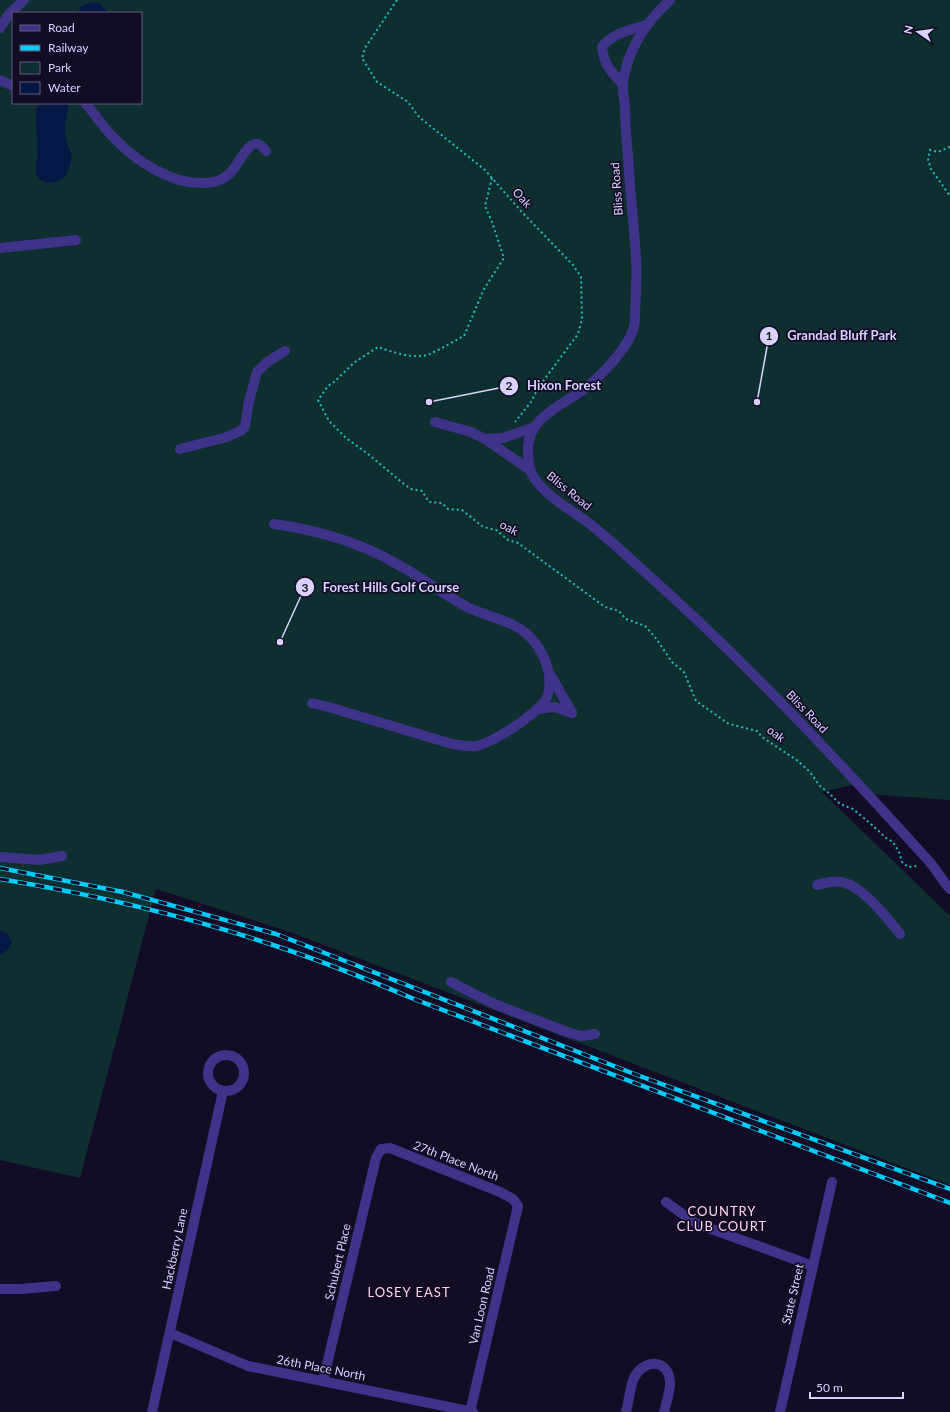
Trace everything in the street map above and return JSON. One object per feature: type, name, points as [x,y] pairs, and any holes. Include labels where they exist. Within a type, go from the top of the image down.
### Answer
[{"type":"street","points":[[0,28],[9,14],[24,0]]},
{"type":"street","name":"Bliss Road","points":[[670,0],[646,25],[636,41],[629,59],[623,84],[625,128],[636,258],[637,285],[634,328],[625,346],[599,376],[583,390],[546,415],[535,427],[529,436],[528,448],[530,470],[534,478],[544,489],[614,544],[676,599],[740,660],[929,861],[948,886]]},
{"type":"street","points":[[623,84],[608,68],[603,55],[602,47],[607,41],[621,32],[646,25]]},
{"type":"street","points":[[0,80],[12,86]]},
{"type":"street","points":[[86,104],[115,139],[129,152],[159,172],[180,181],[193,183],[214,183],[231,173],[245,150],[251,146],[257,144],[262,146],[266,151]]},
{"type":"street","points":[[0,248],[76,240]]},
{"type":"street","points":[[180,449],[227,437],[242,430],[245,426],[249,401],[257,372],[267,362],[285,351]]},
{"type":"street","points":[[435,422],[471,432],[485,439],[530,470]]},
{"type":"street","points":[[485,439],[505,437],[535,427]]},
{"type":"street","points":[[274,524],[300,528],[364,547],[398,564],[468,607],[498,618],[519,628],[533,640],[543,656],[549,672],[572,713],[555,707],[537,709]]},
{"type":"street","points":[[312,703],[452,744],[477,746],[513,728],[537,709],[547,698],[550,684],[549,672]]},
{"type":"street","points":[[0,857],[39,860],[62,856]]},
{"type":"street","points":[[817,885],[828,882],[841,882],[849,885],[862,893],[873,903],[900,934]]},
{"type":"street","points":[[451,982],[492,1002],[571,1033],[581,1036],[595,1034]]},
{"type":"street","name":"Hackberry Lane","points":[[152,1412],[223,1091]]},
{"type":"street","name":"27th Place North","points":[[381,1149],[390,1148],[500,1192],[512,1199],[518,1206]]},
{"type":"street","name":"Schubert Place","points":[[323,1381],[376,1158],[381,1149]]},
{"type":"street","name":"State Street","points":[[780,1412],[832,1182]]},
{"type":"street","points":[[666,1202],[695,1222],[813,1266]]},
{"type":"street","name":"Van Loon Road","points":[[471,1412],[518,1206]]},
{"type":"street","points":[[0,1289],[56,1286]]},
{"type":"street","name":"26th Place North","points":[[170,1333],[248,1366],[471,1412]]},
{"type":"street","points":[[626,1412],[634,1377],[644,1366],[651,1363],[658,1364],[664,1368],[671,1383],[664,1412]]},
{"type":"path","name":"Oak","points":[[397,0],[365,48],[362,58],[377,82],[408,102],[419,117],[485,170],[520,210],[573,265],[581,276],[582,319],[578,334],[538,388],[531,402],[516,420],[505,437]]},
{"type":"path","points":[[950,147],[938,152],[930,150],[928,160],[932,169],[950,196]]},
{"type":"path","name":"oak","points":[[492,178],[485,206],[504,258],[484,289],[464,336],[426,355],[410,356],[394,353],[378,347],[355,362],[328,386],[318,400],[329,421],[346,438],[404,484],[411,489],[422,491],[429,502],[442,503],[448,509],[462,510],[483,527],[496,530],[508,540],[518,543],[605,607],[619,610],[626,619],[646,626],[672,662],[684,672],[696,701],[729,724],[757,731],[762,738],[798,761],[810,772],[820,786],[840,804],[853,809],[886,838],[893,842],[899,852],[902,862],[908,868],[922,865],[929,861]]},
{"type":"green space","points":[[0,0],[950,0],[950,800],[867,794],[857,784],[822,792],[950,916],[950,1185],[290,932],[156,889],[80,1178],[0,1160]]},
{"type":"water","points":[[92,2],[99,3],[108,12],[78,12],[81,6]]},
{"type":"water","points":[[41,105],[68,105],[65,135],[71,155],[71,161],[65,176],[54,182],[45,182],[39,179],[36,172],[38,144],[36,110]]},
{"type":"water","points":[[0,930],[7,933],[12,942],[9,949],[0,955]]},
{"type":"railway","points":[[0,868],[123,892],[276,934],[637,1075],[950,1189]]},
{"type":"railway","points":[[0,879],[68,891],[136,906],[237,933],[288,950],[950,1203]]},
{"type":"place","name":"Hixon Forest","points":[[429,402]]},
{"type":"place","name":"Grandad Bluff Park","points":[[757,402]]},
{"type":"place","name":"Forest Hills Golf Course","points":[[280,642]]},
{"type":"district","name":"COUNTRY CLUB COURT","points":[[722,1218]]},
{"type":"district","name":"LOSEY EAST","points":[[409,1292]]}]
